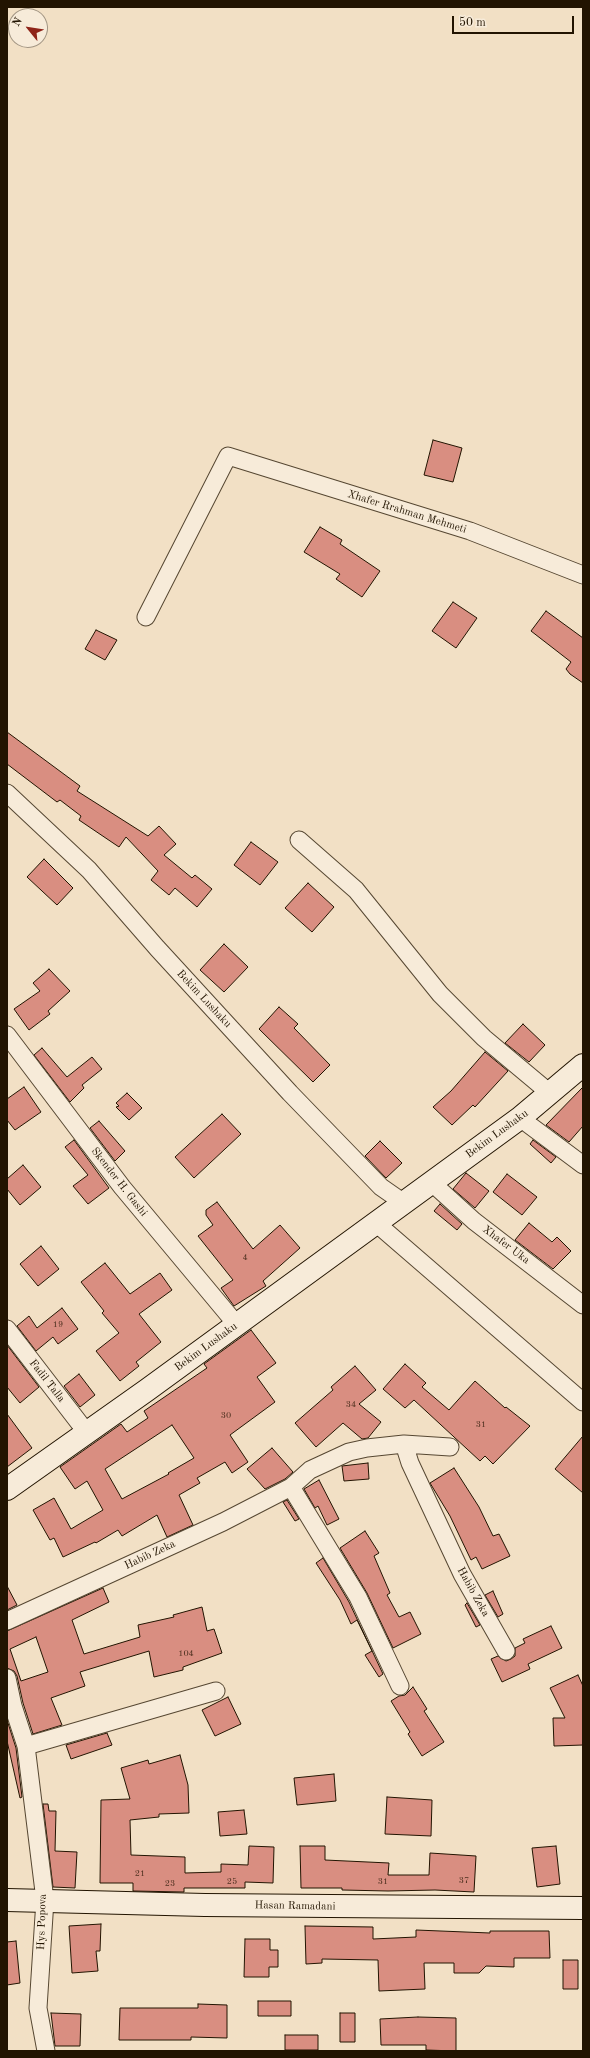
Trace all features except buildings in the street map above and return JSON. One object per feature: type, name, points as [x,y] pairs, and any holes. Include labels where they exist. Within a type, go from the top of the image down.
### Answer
[{"type":"street","name":"Xhafer Rrahman Mehmeti","points":[[146,617],[228,456],[470,531],[583,575]]},
{"type":"street","name":"Bekim Lushaku","points":[[7,793],[89,870],[157,948],[290,1093],[381,1187],[404,1203]]},
{"type":"street","points":[[299,840],[356,890],[440,994],[484,1038],[551,1094]]},
{"type":"street","name":"Skender H. Gashi","points":[[7,1036],[122,1187],[236,1325]]},
{"type":"street","name":"Bekim Lushaku","points":[[8,1488],[87,1433],[520,1118],[551,1094],[583,1065]]},
{"type":"street","points":[[520,1118],[583,1165]]},
{"type":"street","name":"Xhafer Uka","points":[[431,1182],[474,1221],[583,1305]]},
{"type":"street","points":[[376,1223],[583,1402]]},
{"type":"street","name":"Fadil Talla","points":[[7,1329],[87,1433]]},
{"type":"street","name":"Habib Zeka","points":[[404,1444],[410,1463],[462,1574],[506,1651]]},
{"type":"street","name":"Habib Zeka","points":[[7,1621],[223,1522],[291,1487],[310,1470],[349,1452],[367,1448],[404,1444],[450,1447]]},
{"type":"street","points":[[291,1487],[358,1597],[400,1686]]},
{"type":"street","name":"Hys Popova","points":[[7,1678],[10,1707],[26,1746],[45,1900],[38,2008],[46,2051]]},
{"type":"street","points":[[26,1746],[216,1691]]},
{"type":"street","name":"Hasan Ramadani","points":[[7,1900],[205,1905],[583,1908]]}]
